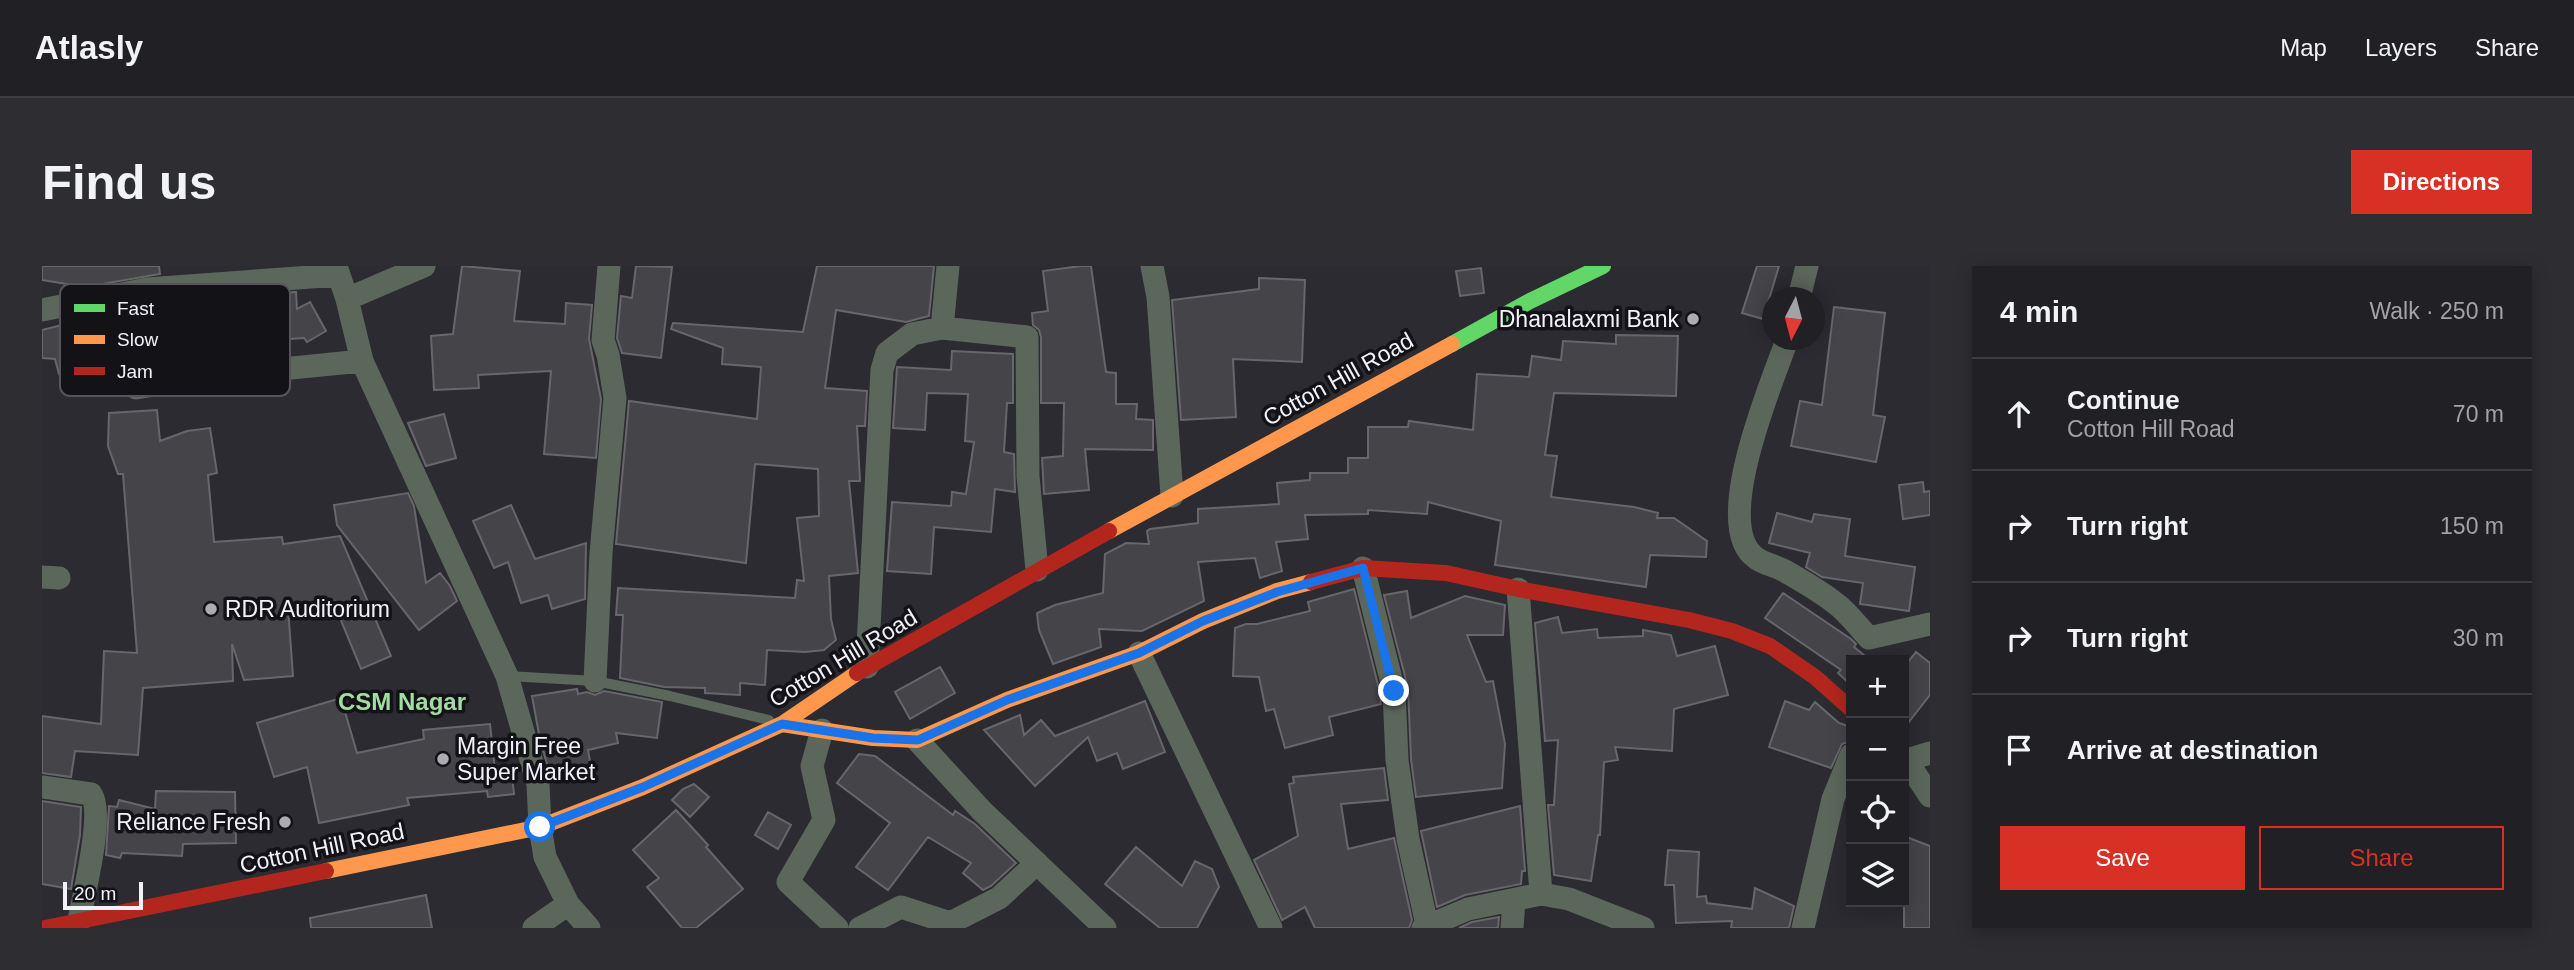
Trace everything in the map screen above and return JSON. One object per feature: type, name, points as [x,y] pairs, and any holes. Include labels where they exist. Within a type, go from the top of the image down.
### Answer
[{"type":"main road","name":"Cotton Hill Road","points":[[45,928],[540,827],[643,787],[782,724],[867,667],[1037,570],[1530,300],[1603,266]]},
{"type":"main road","points":[[782,724],[873,738],[918,740],[1007,700],[1139,653],[1203,621],[1277,592],[1363,568],[1446,573],[1689,620],[1731,631],[1770,646],[1815,677],[1846,705]]},
{"type":"street","points":[[347,299],[424,266]]},
{"type":"street","points":[[595,681],[601,553],[615,398],[603,340],[609,266]]},
{"type":"street","points":[[942,328],[948,266]]},
{"type":"street","points":[[1153,266],[1158,297],[1172,496]]},
{"type":"street","points":[[1802,287],[1807,266]]},
{"type":"street","points":[[197,284],[337,270],[362,361],[507,676],[538,784],[540,827],[545,857],[568,904],[590,928]]},
{"type":"street","points":[[42,310],[60,306]]},
{"type":"street","points":[[867,667],[882,370],[887,353],[912,334],[942,328],[1027,337],[1028,476],[1037,570]]},
{"type":"street","points":[[1783,350],[1754,432],[1740,494],[1739,521],[1742,543],[1755,558],[1784,570],[1836,604],[1869,638],[1930,624]]},
{"type":"street","points":[[290,368],[362,361]]},
{"type":"street","points":[[1363,568],[1394,691],[1398,760],[1408,839],[1425,927],[1468,909],[1541,894],[1569,899],[1643,928]]},
{"type":"street","points":[[1518,589],[1541,894]]},
{"type":"street","points":[[1139,653],[1271,928]]},
{"type":"street","points":[[822,730],[812,766],[824,820],[788,882],[837,928]]},
{"type":"street","points":[[918,740],[982,811],[1105,928]]},
{"type":"street","points":[[1909,757],[1930,753]]},
{"type":"street","points":[[1909,764],[1930,796]]},
{"type":"street","points":[[1803,928],[1833,799],[1846,767]]},
{"type":"street","points":[[42,787],[91,794],[96,801],[96,827],[79,921]]},
{"type":"street","points":[[860,928],[901,907],[950,923],[999,898],[1037,863]]},
{"type":"street","points":[[1512,928],[1514,900]]},
{"type":"street","points":[[534,928],[568,904]]},
{"type":"lane","points":[[507,676],[595,681],[670,696],[782,724]]},
{"type":"building","points":[[42,266],[159,266],[160,274],[102,284],[67,284],[42,280]]},
{"type":"building","points":[[462,266],[520,271],[514,321],[565,324],[566,303],[592,305],[589,339],[601,399],[596,458],[544,454],[551,371],[478,375],[479,388],[434,390],[431,336],[453,334]]},
{"type":"building","points":[[636,266],[672,267],[661,358],[622,353],[617,338],[621,296],[632,298]]},
{"type":"building","points":[[817,266],[934,266],[929,316],[906,322],[836,310],[825,388],[867,391],[865,426],[857,426],[860,481],[849,481],[858,573],[829,576],[831,619],[836,640],[824,650],[767,650],[765,685],[740,683],[740,695],[705,693],[705,688],[664,687],[620,678],[623,615],[616,615],[618,588],[795,598],[797,580],[804,581],[797,518],[819,516],[818,469],[755,464],[746,563],[616,544],[629,401],[757,419],[761,367],[722,364],[723,348],[671,329],[673,323],[803,332]]},
{"type":"building","points":[[1091,266],[1106,372],[1116,373],[1116,404],[1137,404],[1136,419],[1153,420],[1153,450],[1085,449],[1089,490],[1044,494],[1042,458],[1063,456],[1064,403],[1041,403],[1041,337],[1039,330],[1033,325],[1032,313],[1048,311],[1043,271]]},
{"type":"building","points":[[1757,266],[1779,266],[1773,287],[1762,287],[1762,319],[1742,313]]},
{"type":"building","points":[[1481,268],[1484,293],[1460,296],[1456,271]]},
{"type":"building","points":[[1259,278],[1305,280],[1302,362],[1233,359],[1236,417],[1181,420],[1172,300],[1259,289]]},
{"type":"building","points":[[296,292],[297,309],[310,302],[326,331],[307,342],[304,338],[290,339],[290,293]]},
{"type":"building","points":[[1834,307],[1885,313],[1873,415],[1885,417],[1876,462],[1791,446],[1800,401],[1822,405]]},
{"type":"building","points":[[60,326],[60,374],[55,359],[42,358],[42,330]]},
{"type":"building","points":[[1616,335],[1678,336],[1676,396],[1554,393],[1545,455],[1557,456],[1551,497],[1634,507],[1658,513],[1657,518],[1674,518],[1707,541],[1706,557],[1650,555],[1646,587],[1495,565],[1501,521],[1428,502],[1427,514],[1368,510],[1368,514],[1305,515],[1308,539],[1276,542],[1282,571],[1260,578],[1255,558],[1198,562],[1204,601],[1142,631],[1099,629],[1101,647],[1053,664],[1039,630],[1037,613],[1055,605],[1103,593],[1105,554],[1126,543],[1149,544],[1147,531],[1150,529],[1198,523],[1198,509],[1279,504],[1277,483],[1310,480],[1310,473],[1348,473],[1348,458],[1368,458],[1368,427],[1408,427],[1409,421],[1473,430],[1477,374],[1529,377],[1532,356],[1561,360],[1563,341],[1616,344]]},
{"type":"building","points":[[952,351],[1013,354],[1013,403],[1007,403],[1004,452],[1014,454],[1015,492],[995,489],[991,532],[934,527],[931,574],[887,571],[892,502],[951,506],[952,492],[966,494],[974,442],[965,441],[968,394],[927,393],[925,430],[893,428],[897,367],[951,370]]},
{"type":"building","points":[[157,410],[160,441],[187,431],[210,428],[217,473],[208,475],[214,542],[282,537],[283,544],[340,536],[391,656],[361,669],[333,601],[288,608],[293,676],[244,680],[232,644],[233,681],[143,688],[138,755],[75,751],[71,777],[42,773],[42,716],[101,724],[104,651],[137,653],[123,474],[118,474],[108,446],[109,413]]},
{"type":"building","points":[[444,414],[456,458],[426,466],[408,423]]},
{"type":"building","points":[[1923,482],[1924,492],[1930,491],[1930,515],[1903,519],[1899,485]]},
{"type":"building","points":[[408,493],[414,506],[426,583],[440,573],[457,601],[419,630],[337,525],[334,505]]},
{"type":"building","points":[[511,505],[535,559],[586,543],[585,599],[552,609],[548,595],[521,603],[508,562],[494,568],[473,521]]},
{"type":"building","points":[[1777,513],[1812,522],[1814,514],[1850,519],[1845,556],[1915,567],[1909,611],[1860,604],[1863,583],[1822,577],[1806,567],[1810,553],[1769,543]]},
{"type":"building","points":[[1354,589],[1381,704],[1329,717],[1333,735],[1285,748],[1274,709],[1266,711],[1259,677],[1233,676],[1235,628],[1310,611],[1308,602]]},
{"type":"building","points":[[1407,591],[1411,618],[1465,596],[1505,605],[1503,635],[1467,635],[1486,682],[1493,681],[1505,744],[1502,788],[1416,797],[1411,759],[1408,688],[1384,595]]},
{"type":"building","points":[[1783,593],[1851,639],[1856,644],[1854,647],[1864,655],[1846,655],[1846,680],[1838,673],[1841,670],[1765,618]]},
{"type":"building","points":[[1558,617],[1562,633],[1597,629],[1598,638],[1643,636],[1643,630],[1671,635],[1677,656],[1715,646],[1728,695],[1674,709],[1672,751],[1615,747],[1618,760],[1604,762],[1600,835],[1591,881],[1554,875],[1548,805],[1554,805],[1558,740],[1545,741],[1535,623]]},
{"type":"building","points":[[1916,652],[1930,663],[1930,695],[1909,722],[1909,718],[1909,661]]},
{"type":"building","points":[[940,667],[955,693],[910,719],[895,692]]},
{"type":"building","points":[[577,689],[578,694],[587,692],[595,695],[604,691],[662,702],[657,738],[616,733],[618,743],[588,750],[591,767],[550,774],[532,696]]},
{"type":"building","points":[[341,698],[357,753],[424,739],[423,730],[490,724],[495,771],[511,769],[514,794],[488,797],[487,791],[407,798],[409,805],[319,823],[307,767],[274,777],[257,723]]},
{"type":"building","points":[[1145,701],[1165,752],[1123,769],[1117,753],[1097,761],[1088,737],[1035,786],[984,730],[1020,715],[1024,735],[1041,720],[1055,736]]},
{"type":"building","points":[[1785,701],[1809,710],[1815,702],[1839,723],[1846,725],[1846,743],[1842,744],[1831,768],[1769,747]]},
{"type":"building","points":[[859,754],[875,756],[953,815],[955,811],[975,824],[1016,863],[983,890],[963,873],[971,863],[928,837],[888,890],[856,867],[890,823],[837,783]]},
{"type":"building","points":[[1384,768],[1388,800],[1341,804],[1348,849],[1394,838],[1412,920],[1409,928],[1315,928],[1305,907],[1282,920],[1254,860],[1298,836],[1289,784],[1294,783],[1293,777]]},
{"type":"building","points":[[694,784],[709,797],[690,817],[672,800],[683,789]]},
{"type":"building","points":[[156,791],[235,792],[236,843],[183,844],[182,856],[122,853],[120,858],[106,855],[109,806],[117,807],[119,800],[155,809]]},
{"type":"building","points":[[42,801],[81,807],[80,835],[71,889],[42,884]]},
{"type":"building","points":[[1520,806],[1525,871],[1522,871],[1521,884],[1465,895],[1437,907],[1421,831]]},
{"type":"building","points":[[676,810],[743,889],[696,928],[682,928],[647,887],[659,878],[633,850]]},
{"type":"building","points":[[768,812],[791,825],[778,849],[755,835]]},
{"type":"building","points":[[1909,838],[1930,846],[1930,928],[1904,928],[1904,907],[1909,907]]},
{"type":"building","points":[[1136,847],[1182,886],[1195,861],[1212,869],[1219,887],[1197,928],[1160,928],[1105,884]]},
{"type":"building","points":[[1668,850],[1699,852],[1697,897],[1706,896],[1707,903],[1752,909],[1755,888],[1794,906],[1789,928],[1731,928],[1732,921],[1676,923],[1674,885],[1665,885]]},
{"type":"building","points":[[426,895],[432,928],[311,928],[310,918]]},
{"type":"building","points":[[1499,917],[1498,928],[1459,928],[1472,922]]},
{"type":"traffic: fast","points":[[1452,344],[1530,301],[1603,266]]},
{"type":"traffic: slow","points":[[1109,531],[1452,344]]},
{"type":"traffic: slow","points":[[782,724],[873,738],[917,740],[1007,700],[1139,653],[1203,621],[1277,591],[1311,582]]},
{"type":"traffic: slow","points":[[326,871],[540,827],[643,787],[782,724],[857,673]]},
{"type":"traffic: jam","points":[[857,673],[1109,531]]},
{"type":"traffic: jam","points":[[1311,582],[1363,568],[1446,573],[1689,620],[1732,631],[1770,646],[1815,677],[1846,705]]},
{"type":"traffic: jam","points":[[45,928],[326,871]]},
{"type":"place","name":"Dhanalaxmi Bank","points":[[1693,319]]},
{"type":"place","name":"RDR Auditorium","points":[[211,609]]},
{"type":"place","name":"Margin Free Super Market","points":[[443,759]]},
{"type":"place","name":"Reliance Fresh","points":[[285,822]]},
{"type":"district","name":"CSM Nagar","points":[[402,701]]},
{"type":"route","points":[[540,827],[643,787],[782,724],[873,738],[918,740],[1007,700],[1139,653],[1203,621],[1277,592],[1363,568],[1394,691]]}]
